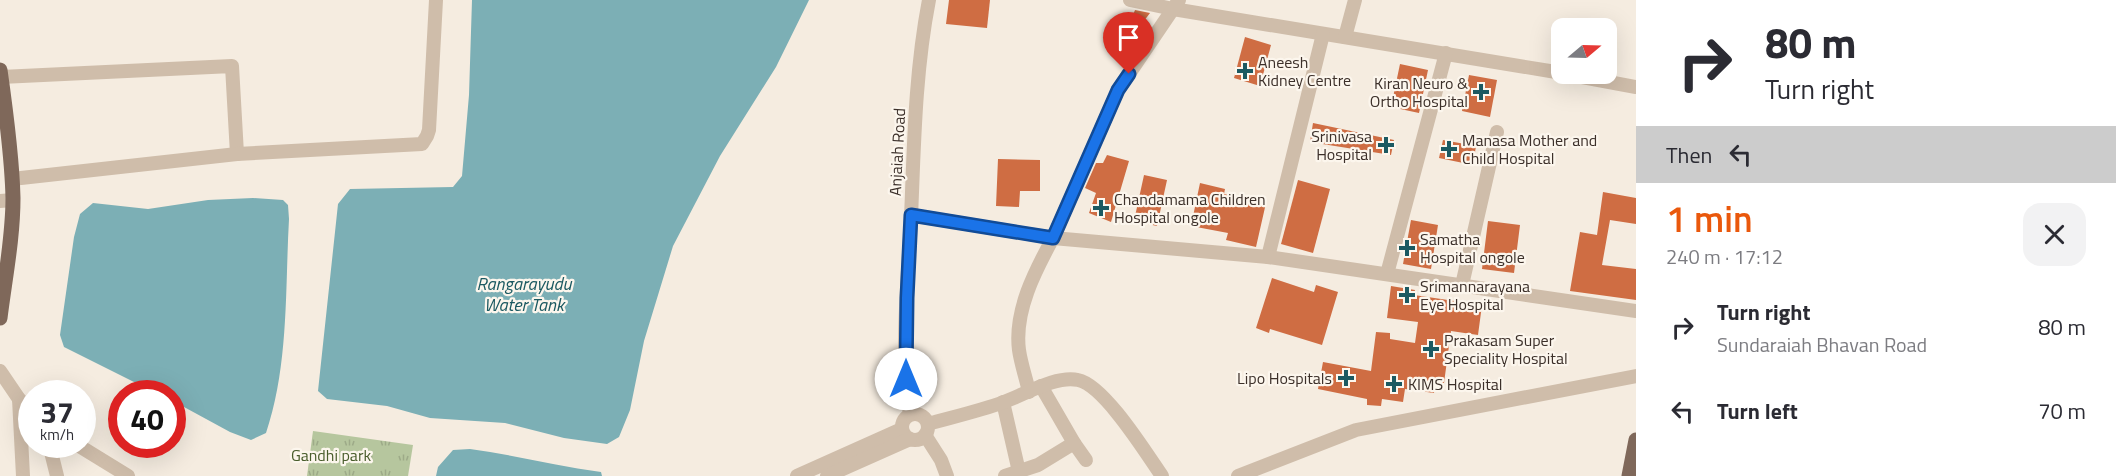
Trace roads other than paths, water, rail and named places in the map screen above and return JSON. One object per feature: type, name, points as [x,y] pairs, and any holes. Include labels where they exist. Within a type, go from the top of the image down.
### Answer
[{"type":"main road","points":[[0,318],[11,231],[6,201],[12,179],[1,74]]},
{"type":"main road","points":[[1629,476],[1636,440]]},
{"type":"street","points":[[12,179],[237,154],[422,144],[429,130],[436,0]]},
{"type":"street","name":"Anjaiah Road","points":[[910,414],[906,379],[907,298],[918,69],[929,0]]},
{"type":"street","points":[[1130,0],[1176,5],[1323,34],[1551,71]]},
{"type":"street","points":[[1345,37],[1355,0]]},
{"type":"street","points":[[1086,460],[1035,389],[1019,349],[1020,317],[1030,286],[1118,90],[1176,5]]},
{"type":"street","points":[[1268,257],[1323,34]]},
{"type":"street","points":[[1387,274],[1446,53]]},
{"type":"street","points":[[1,74],[232,66],[237,154]]},
{"type":"street","points":[[1617,83],[1636,87]]},
{"type":"street","points":[[1462,285],[1497,132]]},
{"type":"street","points":[[911,215],[1053,238],[1268,257],[1636,310]]},
{"type":"street","points":[[0,371],[18,398]]},
{"type":"street","points":[[1238,476],[1356,430],[1636,376]]},
{"type":"street","points":[[797,476],[906,434],[918,440],[927,430],[1035,389],[1068,379],[1080,380],[1094,388],[1115,410],[1162,476]]},
{"type":"street","points":[[1003,402],[1020,474]]},
{"type":"street","points":[[906,434],[905,418],[910,414],[921,415],[946,476]]},
{"type":"street","points":[[827,476],[906,434]]},
{"type":"street","points":[[1005,476],[1020,474],[1074,443]]},
{"type":"street","points":[[96,456],[128,476]]},
{"type":"street","points":[[22,458],[23,476]]},
{"type":"street","points":[[52,458],[57,476]]},
{"type":"water","name":"Rangarayudu Water Tank","points":[[472,0],[809,0],[776,67],[720,156],[673,246],[644,341],[630,410],[619,437],[607,444],[564,438],[505,423],[430,418],[387,406],[327,399],[318,391],[338,204],[350,189],[453,187],[462,176],[469,95]]},
{"type":"water","points":[[253,198],[283,200],[288,205],[285,327],[279,381],[266,433],[251,440],[230,432],[186,408],[186,380],[130,380],[64,347],[60,335],[74,237],[80,214],[93,203],[148,209],[208,200]]},
{"type":"water","points":[[470,449],[601,472],[602,476],[436,476],[438,467],[453,450]]},
{"type":"place","name":"Aneesh Kidney Centre","points":[[1245,71]]},
{"type":"place","name":"Kiran Neuro & Ortho Hospital","points":[[1481,92]]},
{"type":"place","name":"Srinivasa Hospital","points":[[1386,145]]},
{"type":"place","name":"Manasa Mother and Child Hospital","points":[[1449,149]]},
{"type":"place","name":"Chandamama Children Hospital ongole","points":[[1101,208]]},
{"type":"place","name":"Samatha Hospital ongole","points":[[1407,248]]},
{"type":"place","name":"Srimannarayana Eye Hospital","points":[[1407,295]]},
{"type":"place","name":"Prakasam Super Speciality Hospital","points":[[1431,349]]},
{"type":"place","name":"Lipo Hospitals","points":[[1346,378]]},
{"type":"place","name":"KIMS Hospital","points":[[1394,384]]},
{"type":"park label","name":"Gandhi park","points":[[331,455]]}]
